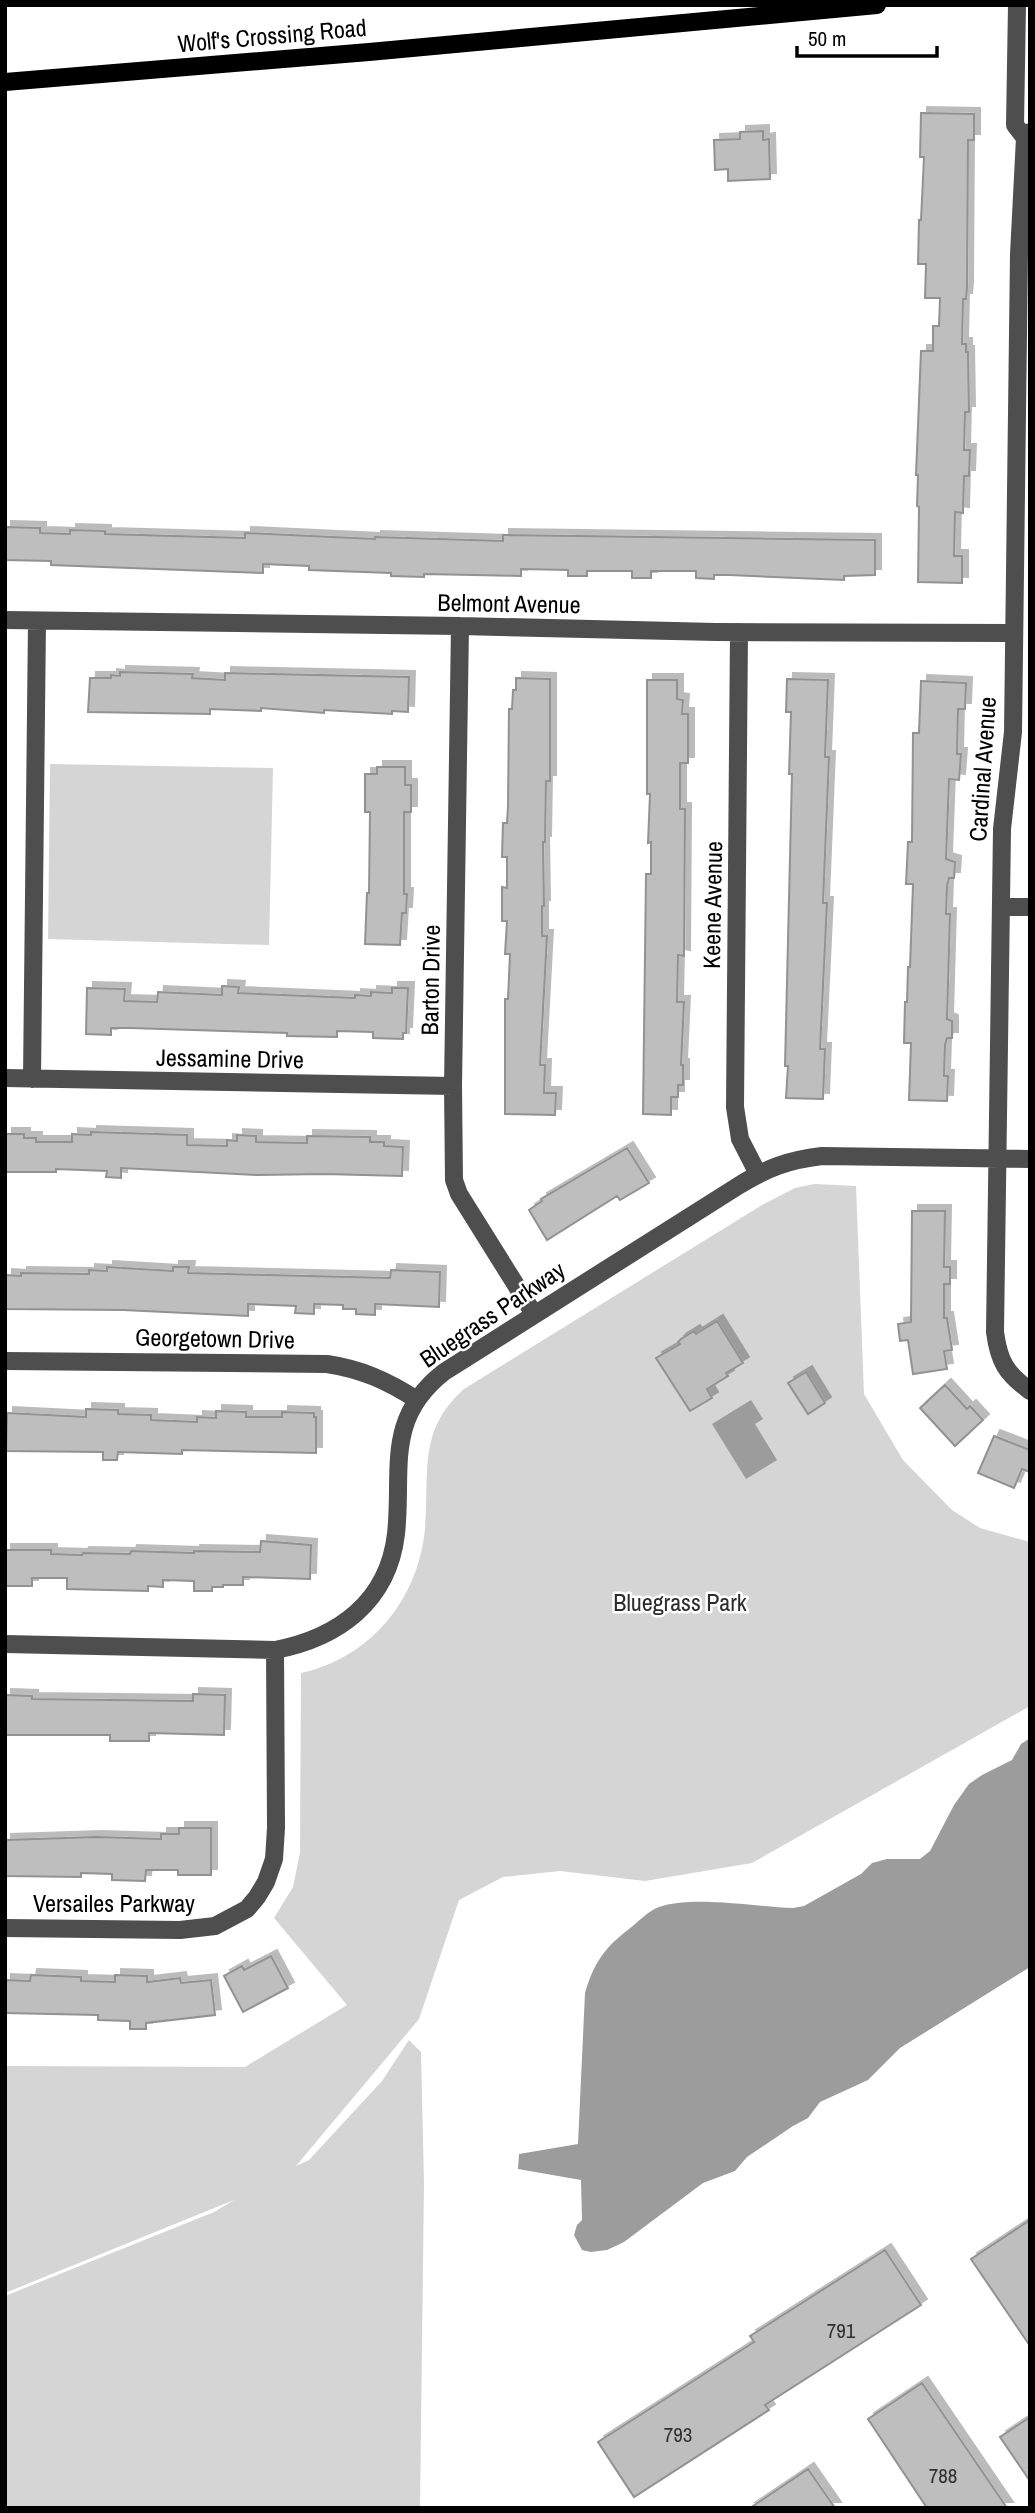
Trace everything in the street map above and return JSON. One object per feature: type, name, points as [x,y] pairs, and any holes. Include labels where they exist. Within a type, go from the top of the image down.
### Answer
[{"type":"main road","name":"Wolf's Crossing Road","points":[[5,82],[877,5]]},
{"type":"street","name":"Cardinal Avenue","points":[[1017,5],[1015,125],[1027,135],[1019,254],[1023,445],[1012,633],[1013,732],[1002,829],[995,1332],[998,1351],[1011,1376],[1030,1391]]},
{"type":"street","name":"Belmont Avenue","points":[[5,620],[739,632],[1012,633]]},
{"type":"street","points":[[32,1079],[37,621]]},
{"type":"street","name":"Barton Drive","points":[[460,626],[453,1163],[459,1194],[534,1314]]},
{"type":"street","name":"Keene Avenue","points":[[739,632],[735,1107],[740,1139],[758,1174]]},
{"type":"street","points":[[1002,907],[1030,907]]},
{"type":"street","name":"Jessamine Drive","points":[[5,1078],[453,1086]]},
{"type":"street","name":"Bluegrass Parkway","points":[[5,1644],[275,1650],[298,1646],[342,1625],[358,1614],[385,1575],[396,1533],[397,1456],[403,1431],[416,1400],[429,1383],[443,1372],[758,1174],[793,1160],[822,1156],[1030,1159]]},
{"type":"street","name":"Georgetown Drive","points":[[5,1361],[327,1364],[351,1367],[374,1375],[416,1400]]},
{"type":"street","name":"Versailes Parkway","points":[[5,1928],[180,1930],[215,1926],[240,1913],[252,1903],[266,1882],[274,1859],[275,1650]]},
{"type":"green space","points":[[50,764],[273,768],[269,945],[48,939]]},
{"type":"green space","name":"Bluegrass Park","points":[[814,1184],[856,1186],[864,1394],[903,1460],[952,1510],[980,1528],[1030,1542],[1030,1706],[752,1863],[645,1881],[560,1871],[503,1877],[459,1900],[419,2019],[296,2166],[309,2160],[382,2081],[409,2040],[421,2052],[424,2184],[420,2508],[5,2508],[5,2296],[214,2212],[234,2200],[5,2293],[5,2066],[245,2067],[347,2005],[274,1918],[293,1887],[300,1853],[301,1673],[349,1654],[387,1621],[402,1601],[421,1554],[429,1453],[439,1421],[464,1389],[762,1205],[795,1188]]},
{"type":"shaded area","points":[[751,1400],[763,1419],[755,1424],[777,1460],[746,1479],[712,1424]]},
{"type":"shaded area","points":[[1030,1738],[1030,1967],[900,2048],[868,2080],[820,2102],[808,2118],[747,2157],[735,2171],[703,2183],[624,2242],[607,2250],[582,2250],[574,2235],[582,2220],[581,2180],[518,2169],[519,2154],[578,2144],[585,1993],[592,1973],[606,1950],[643,1917],[659,1907],[689,1902],[793,1908],[804,1906],[861,1874],[872,1863],[887,1859],[920,1859],[930,1851],[954,1805],[969,1784],[1012,1760],[1021,1744]]},
{"type":"building","points":[[921,113],[974,114],[974,140],[968,140],[967,288],[966,299],[963,299],[962,344],[966,344],[968,352],[969,412],[965,412],[964,450],[970,450],[969,476],[964,476],[963,513],[955,512],[954,556],[962,556],[962,583],[918,582],[919,507],[916,475],[921,351],[933,351],[933,326],[939,326],[940,298],[925,298],[926,264],[918,264],[924,157],[920,157]]},
{"type":"building","points":[[763,131],[763,140],[769,139],[770,179],[728,181],[728,169],[715,170],[714,140],[740,139],[740,132]]},
{"type":"building","points":[[5,527],[40,528],[40,533],[70,534],[70,530],[105,531],[105,534],[245,538],[245,533],[503,541],[503,535],[875,540],[875,575],[844,576],[844,580],[729,575],[714,575],[714,579],[696,578],[696,571],[651,571],[651,578],[632,578],[632,571],[587,571],[587,576],[568,576],[568,570],[521,569],[521,576],[424,574],[424,577],[309,570],[309,566],[263,564],[263,573],[51,565],[51,561],[5,560]]},
{"type":"building","points":[[120,672],[193,674],[192,678],[225,680],[225,673],[409,677],[408,712],[392,711],[392,714],[324,710],[324,713],[261,708],[261,711],[210,709],[210,714],[88,712],[90,678],[111,678],[111,675],[120,676]]},
{"type":"building","points":[[516,678],[550,679],[550,781],[546,781],[542,906],[542,936],[547,936],[540,1065],[545,1065],[544,1093],[556,1093],[555,1115],[505,1114],[505,999],[508,999],[510,954],[505,954],[507,921],[502,921],[502,887],[507,888],[507,857],[502,857],[503,823],[507,823],[508,806],[509,709],[512,709]]},
{"type":"building","points":[[787,679],[828,680],[825,757],[829,757],[823,903],[827,903],[820,1049],[825,1049],[823,1099],[786,1098],[792,774],[789,774],[791,712],[786,712]]},
{"type":"building","points":[[647,680],[677,680],[677,699],[683,700],[682,714],[688,714],[688,763],[680,763],[680,809],[685,809],[684,956],[678,955],[677,1002],[684,1002],[681,1065],[683,1085],[678,1085],[678,1097],[671,1097],[671,1115],[643,1114],[646,874],[651,874],[651,842],[648,843],[650,794],[647,794]]},
{"type":"building","points":[[921,681],[966,683],[965,709],[958,709],[957,754],[961,754],[959,780],[949,779],[946,859],[955,862],[954,878],[949,878],[947,886],[946,914],[950,914],[947,1019],[952,1021],[952,1038],[947,1038],[945,1045],[944,1076],[948,1076],[947,1101],[909,1100],[911,1043],[904,1043],[913,884],[906,884],[908,842],[912,842],[913,733],[919,733]]},
{"type":"building","points":[[377,767],[405,767],[405,785],[411,785],[411,812],[404,812],[404,894],[407,894],[406,913],[402,913],[400,945],[365,944],[370,812],[365,812],[365,774],[377,774]]},
{"type":"building","points":[[222,986],[239,987],[238,993],[355,998],[355,995],[371,996],[371,992],[392,993],[392,988],[408,988],[406,1033],[403,1033],[403,1039],[373,1038],[373,1032],[337,1031],[337,1037],[130,1028],[111,1028],[111,1035],[86,1034],[87,988],[125,989],[124,1001],[157,1002],[158,992],[222,995]]},
{"type":"building","points":[[91,1132],[187,1135],[187,1145],[227,1146],[227,1140],[237,1141],[237,1135],[256,1136],[256,1142],[307,1143],[307,1136],[370,1137],[370,1142],[403,1147],[402,1176],[257,1175],[121,1168],[121,1178],[106,1177],[107,1171],[56,1169],[56,1172],[6,1172],[6,1134],[24,1134],[24,1138],[36,1138],[36,1142],[72,1142],[72,1134],[91,1135]]},
{"type":"building","points":[[627,1148],[649,1183],[620,1200],[617,1196],[547,1240],[529,1210],[542,1201],[541,1199]]},
{"type":"building","points":[[912,1211],[945,1211],[944,1267],[950,1267],[950,1284],[944,1284],[944,1318],[947,1318],[952,1350],[944,1351],[947,1369],[913,1374],[908,1340],[900,1341],[898,1324],[911,1322]]},
{"type":"building","points":[[107,1267],[173,1271],[173,1267],[189,1267],[188,1273],[390,1278],[391,1270],[440,1272],[439,1307],[375,1304],[375,1315],[356,1314],[356,1309],[343,1309],[343,1305],[314,1304],[314,1314],[295,1313],[296,1306],[248,1304],[248,1316],[123,1310],[5,1309],[6,1275],[89,1274],[89,1270],[107,1271]]},
{"type":"building","points":[[717,1321],[743,1363],[707,1389],[712,1398],[690,1411],[656,1358],[680,1344],[678,1342],[681,1339],[694,1331],[696,1334]]},
{"type":"building","points":[[806,1372],[825,1403],[808,1414],[788,1383]]},
{"type":"building","points":[[945,1385],[967,1409],[970,1406],[983,1420],[955,1446],[920,1408]]},
{"type":"building","points":[[86,1409],[151,1415],[151,1420],[197,1422],[197,1417],[216,1418],[216,1411],[246,1412],[246,1417],[282,1417],[282,1412],[314,1413],[316,1453],[182,1450],[182,1454],[118,1452],[117,1460],[103,1460],[103,1452],[6,1451],[7,1413],[86,1417]]},
{"type":"building","points":[[994,1436],[1030,1450],[1030,1472],[1022,1469],[1014,1488],[978,1473]]},
{"type":"building","points":[[261,1541],[311,1545],[310,1579],[243,1577],[243,1585],[212,1587],[212,1591],[194,1591],[194,1581],[163,1580],[163,1587],[148,1586],[148,1591],[67,1589],[67,1578],[32,1578],[32,1586],[5,1586],[5,1550],[51,1550],[51,1554],[82,1555],[130,1554],[131,1551],[260,1552]]},
{"type":"building","points":[[193,1694],[225,1695],[224,1735],[149,1733],[149,1741],[110,1741],[110,1735],[5,1735],[5,1695],[32,1696],[32,1699],[193,1701]]},
{"type":"building","points":[[179,1828],[211,1828],[211,1875],[178,1875],[178,1870],[146,1870],[145,1881],[112,1880],[112,1874],[81,1873],[81,1877],[5,1876],[5,1840],[96,1837],[161,1839],[161,1834],[179,1834]]},
{"type":"building","points":[[271,1956],[288,1988],[243,2012],[224,1976],[242,1966],[244,1970]]},
{"type":"building","points":[[31,1975],[81,1977],[81,1981],[115,1982],[115,1975],[147,1976],[147,1982],[180,1978],[181,1983],[211,1980],[215,2015],[146,2023],[146,2029],[130,2029],[130,2021],[98,2020],[98,2015],[5,2013],[5,1980],[30,1981]]},
{"type":"building","points":[[1030,2220],[1030,2346],[971,2259]]},
{"type":"building","points":[[885,2250],[921,2305],[765,2405],[769,2410],[634,2497],[598,2442],[754,2342],[750,2336]]},
{"type":"building","points":[[922,2383],[1007,2508],[927,2508],[868,2419]]},
{"type":"building","points":[[1030,2417],[1030,2481],[1000,2437]]},
{"type":"building","points":[[808,2469],[835,2508],[750,2508]]}]
